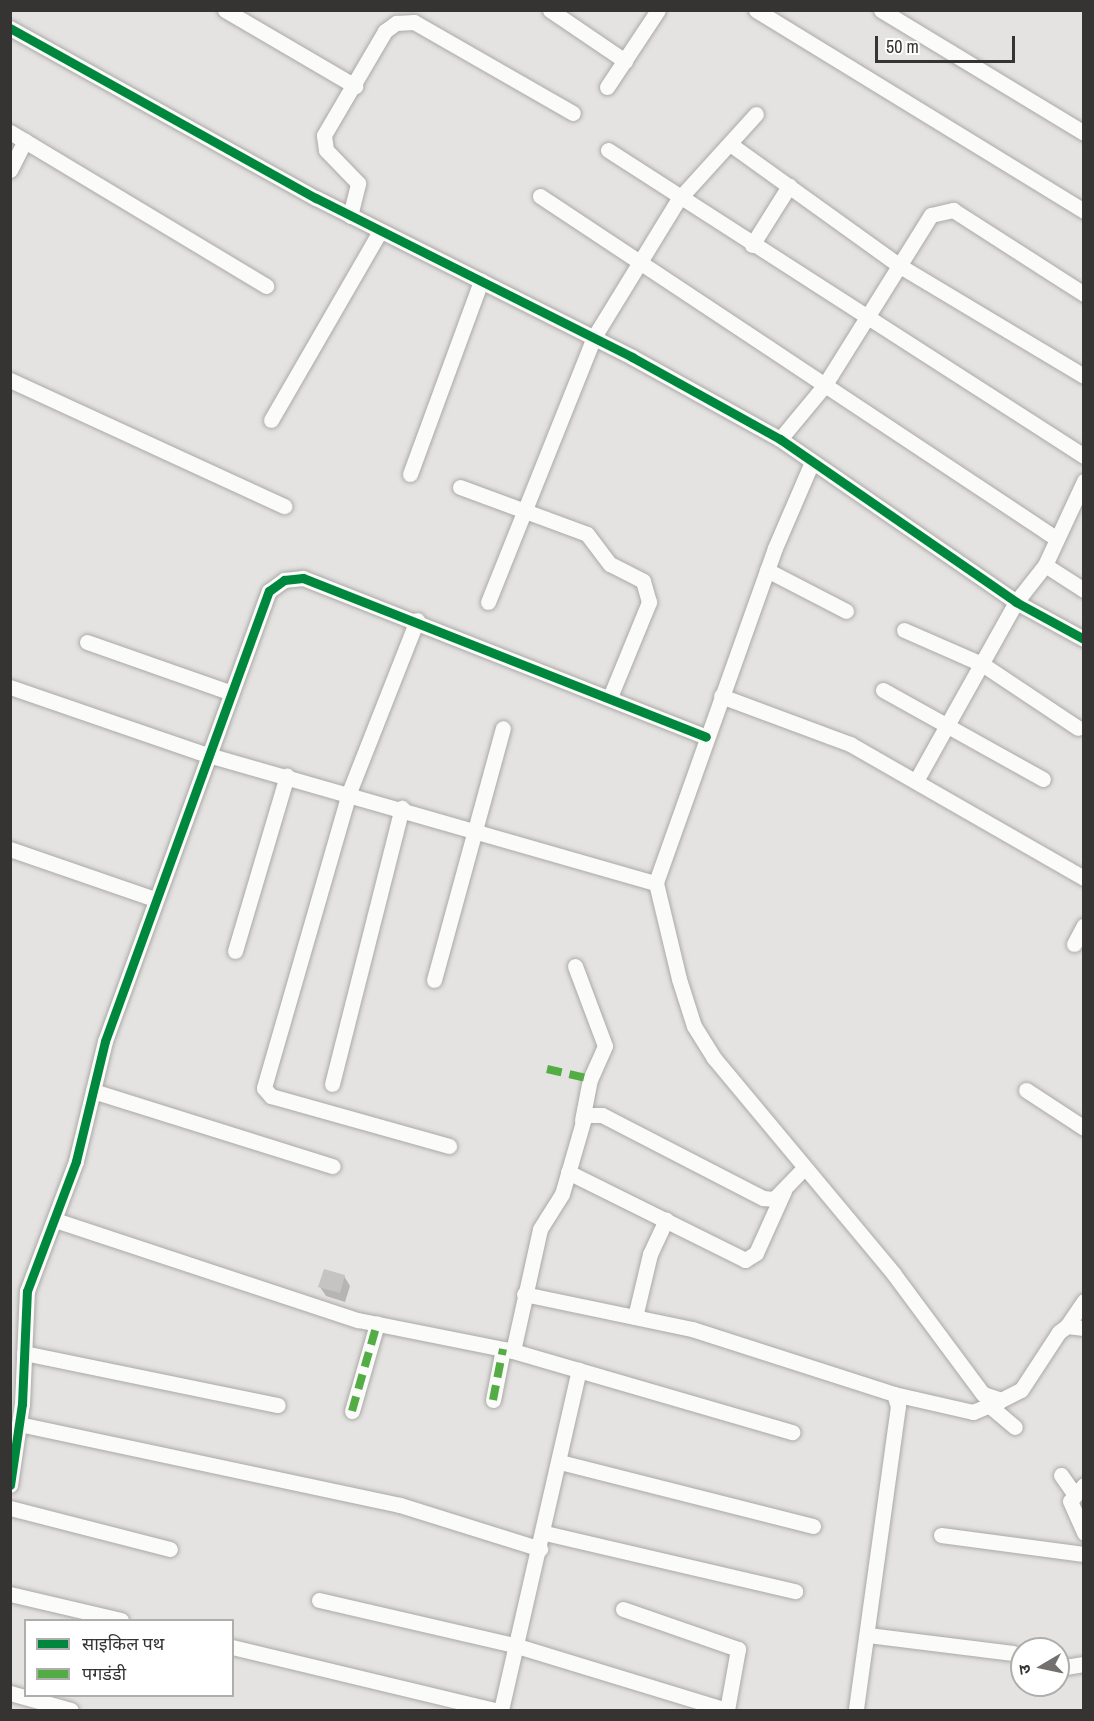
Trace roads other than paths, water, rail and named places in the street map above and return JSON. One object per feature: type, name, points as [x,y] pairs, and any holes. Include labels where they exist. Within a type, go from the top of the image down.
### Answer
[{"type":"street","points":[[225,10],[355,87]]},
{"type":"street","points":[[550,10],[625,61]]},
{"type":"street","points":[[608,87],[658,10]]},
{"type":"street","points":[[756,10],[1083,211]]},
{"type":"street","points":[[881,10],[1083,133]]},
{"type":"street","points":[[350,216],[358,183],[322,143],[386,31],[396,23],[414,22],[573,113]]},
{"type":"street","points":[[10,28],[350,216],[594,338],[780,439],[1016,602],[1083,639]]},
{"type":"street","points":[[488,602],[594,338],[642,265],[678,200],[756,114]]},
{"type":"street","points":[[10,132],[266,286]]},
{"type":"street","points":[[10,170],[25,141]]},
{"type":"street","points":[[730,144],[900,266],[1083,376]]},
{"type":"street","points":[[608,150],[678,200],[1083,456]]},
{"type":"street","points":[[752,245],[789,186]]},
{"type":"street","points":[[540,196],[1057,539]]},
{"type":"street","points":[[780,439],[824,386],[867,321],[931,214],[953,210],[1083,294]]},
{"type":"street","points":[[271,420],[380,231]]},
{"type":"street","points":[[410,474],[481,281]]},
{"type":"street","points":[[10,380],[284,506]]},
{"type":"street","points":[[812,462],[767,570],[656,883],[694,1026],[804,1168],[893,1273],[964,1372],[983,1394],[996,1403],[1015,1427]]},
{"type":"street","points":[[917,779],[946,721],[982,664],[1016,602],[1045,565],[1057,539],[1078,515],[1083,482]]},
{"type":"street","points":[[460,487],[587,534],[610,564],[650,590],[610,698]]},
{"type":"street","points":[[1045,565],[1083,590]]},
{"type":"street","points":[[767,570],[846,611]]},
{"type":"street","points":[[10,1485],[19,1425],[27,1291],[55,1220],[154,899],[205,754],[269,591],[284,580],[303,578],[417,620],[706,737]]},
{"type":"street","points":[[417,620],[349,794],[264,1089],[271,1096],[449,1146]]},
{"type":"street","points":[[904,630],[982,664],[1078,728]]},
{"type":"street","points":[[87,642],[229,692]]},
{"type":"street","points":[[10,687],[205,754],[402,808],[472,831],[656,883]]},
{"type":"street","points":[[883,690],[946,721],[1043,779]]},
{"type":"street","points":[[721,696],[830,735],[917,779],[1083,878]]},
{"type":"street","points":[[434,980],[472,831],[503,728]]},
{"type":"street","points":[[235,951],[287,776]]},
{"type":"street","points":[[332,1084],[402,808]]},
{"type":"street","points":[[10,849],[154,899]]},
{"type":"street","points":[[1074,944],[1083,925]]},
{"type":"street","points":[[493,1400],[540,1229],[558,1203],[582,1120],[590,1078],[604,1046],[576,966]]},
{"type":"street","points":[[1026,1090],[1083,1128]]},
{"type":"street","points":[[93,1091],[333,1166]]},
{"type":"street","points":[[582,1120],[585,1114],[602,1115],[763,1198],[774,1199],[804,1168]]},
{"type":"street","points":[[568,1172],[749,1260],[780,1209],[784,1191]]},
{"type":"street","points":[[55,1220],[377,1324],[508,1350],[792,1432]]},
{"type":"street","points":[[634,1317],[650,1254],[666,1220]]},
{"type":"street","points":[[524,1293],[714,1335],[894,1394],[973,1412],[1021,1390],[1083,1301]]},
{"type":"street","points":[[352,1411],[377,1324]]},
{"type":"street","points":[[1067,1326],[1083,1328]]},
{"type":"street","points":[[24,1353],[278,1405]]},
{"type":"street","points":[[501,1710],[514,1645],[545,1533],[579,1370]]},
{"type":"street","points":[[856,1710],[868,1635],[874,1545],[898,1406],[894,1394]]},
{"type":"street","points":[[19,1425],[400,1505],[540,1549]]},
{"type":"street","points":[[560,1462],[813,1526]]},
{"type":"street","points":[[1061,1475],[1078,1488],[1072,1510],[1083,1533]]},
{"type":"street","points":[[10,1508],[170,1549]]},
{"type":"street","points":[[545,1533],[795,1591]]},
{"type":"street","points":[[941,1535],[1083,1554]]},
{"type":"street","points":[[10,1594],[117,1619]]},
{"type":"street","points":[[319,1600],[514,1645],[727,1710],[738,1649],[730,1641],[623,1609]]},
{"type":"street","points":[[868,1635],[1010,1653]]},
{"type":"street","points":[[234,1647],[495,1710]]},
{"type":"street","points":[[24,1697],[71,1710]]}]
